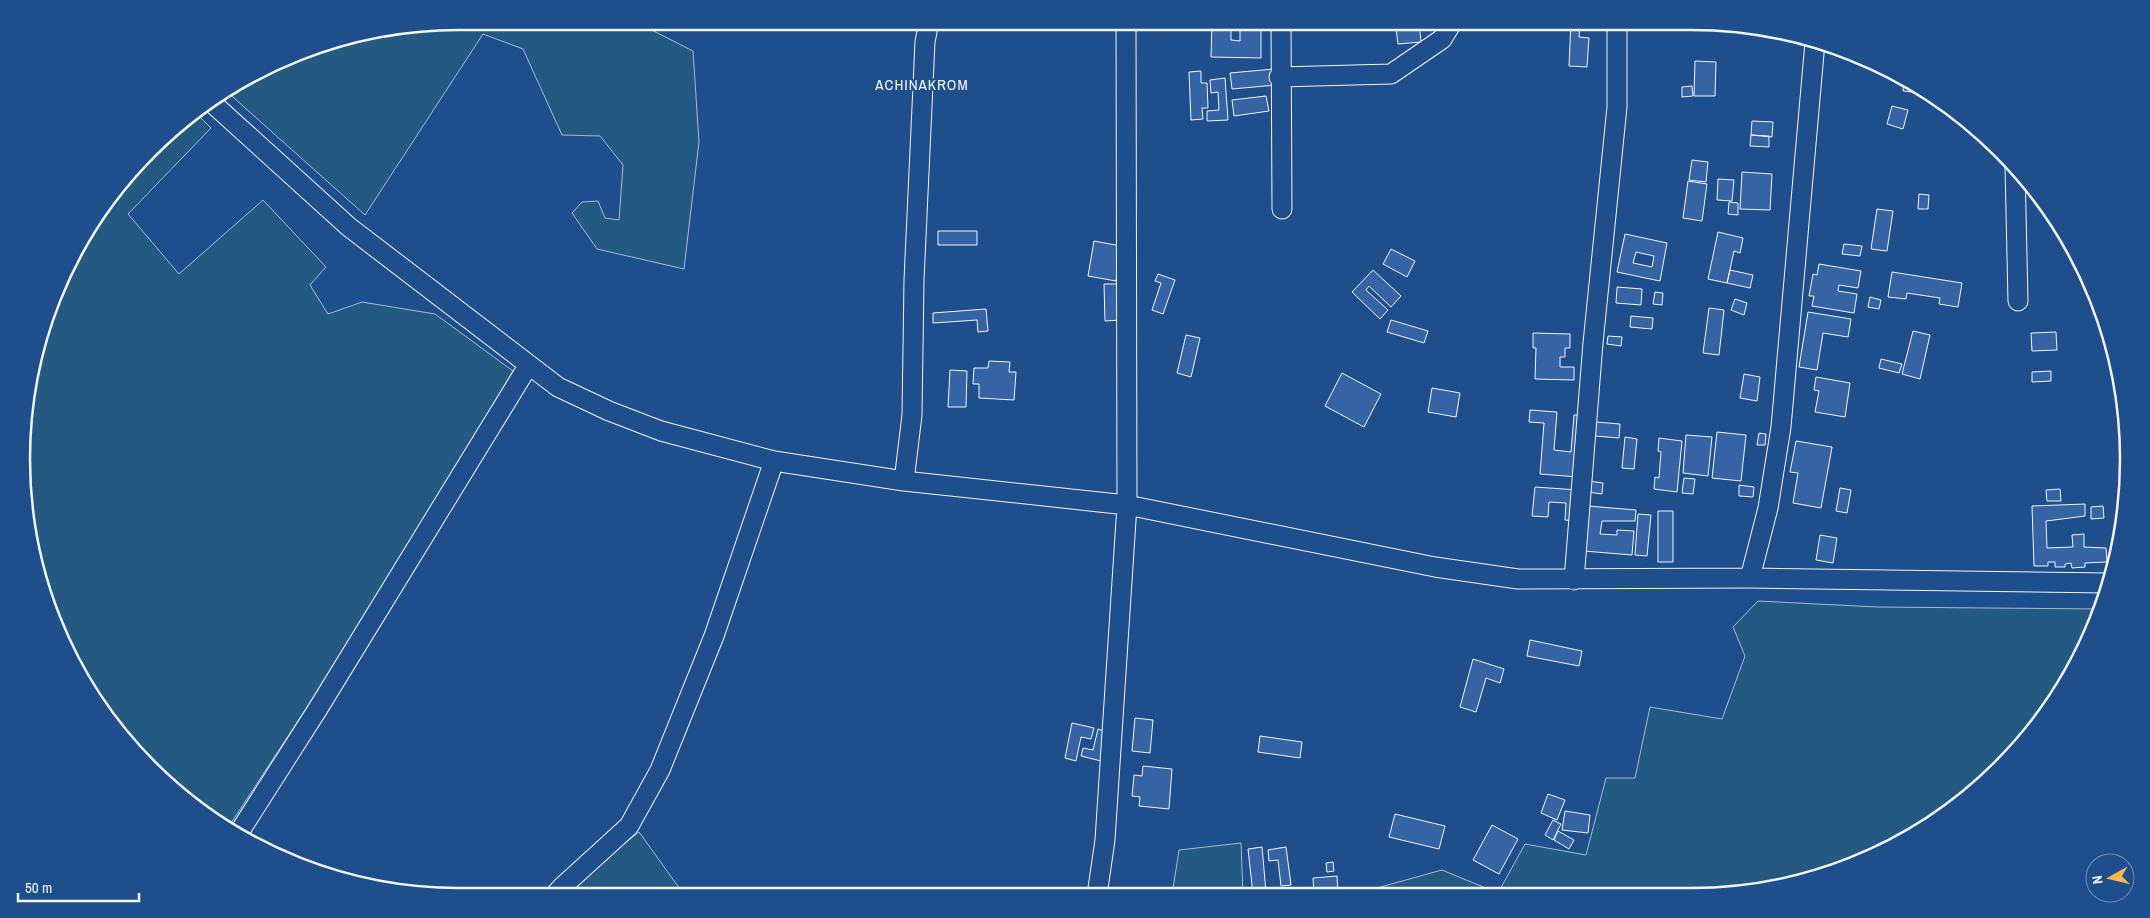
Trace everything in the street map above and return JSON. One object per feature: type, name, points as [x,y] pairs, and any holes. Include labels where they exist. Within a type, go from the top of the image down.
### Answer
[{"type":"street","points":[[904,481],[912,415],[914,270],[924,42],[927,30]]},
{"type":"street","points":[[1098,888],[1105,840],[1127,506],[1126,30]]},
{"type":"street","points":[[1281,30],[1279,77],[1282,209]]},
{"type":"street","points":[[1279,77],[1391,74],[1442,39],[1448,30]]},
{"type":"street","points":[[1574,580],[1593,343],[1617,107],[1616,30]]},
{"type":"street","points":[[1750,578],[1768,508],[1782,427],[1814,49]]},
{"type":"street","points":[[216,106],[349,227],[528,366],[558,387],[609,411],[661,431],[774,461],[904,481],[1127,506],[1476,574],[1518,579],[1750,578],[2101,583]]},
{"type":"street","points":[[2015,178],[2018,301]]},
{"type":"street","points":[[242,829],[319,708],[528,366]]},
{"type":"street","points":[[567,888],[629,826],[660,770],[714,636],[774,461]]},
{"type":"shaded area","points":[[652,30],[693,51],[699,142],[684,269],[597,249],[572,213],[582,202],[598,201],[605,218],[619,220],[623,165],[600,136],[562,135],[523,49],[483,34],[365,215],[231,95],[269,74],[321,53],[375,38],[431,31]]},
{"type":"shaded area","points":[[200,117],[211,128],[128,214],[179,274],[263,200],[326,267],[310,285],[328,314],[362,302],[435,314],[513,371],[398,569],[231,823],[176,782],[136,742],[102,697],[74,649],[53,597],[38,543],[34,515],[30,459],[31,431],[38,375],[53,321],[74,269],[87,244],[136,176],[176,136]]},
{"type":"shaded area","points":[[1758,601],[1877,607],[2092,609],[2076,649],[2063,674],[2014,742],[1974,782],[1952,799],[1929,816],[1881,844],[1829,865],[1775,880],[1747,884],[1691,888],[1501,888],[1525,844],[1586,855],[1606,778],[1635,778],[1650,707],[1722,719],[1745,656],[1733,627]]},
{"type":"shaded area","points":[[639,832],[679,888],[572,888],[570,886]]},
{"type":"shaded area","points":[[1241,843],[1243,888],[1173,888],[1179,850]]},
{"type":"shaded area","points":[[1442,870],[1486,888],[1377,888]]},
{"type":"building","points":[[1212,30],[1231,30],[1231,40],[1240,41],[1240,30],[1261,30],[1261,58],[1211,57]]},
{"type":"building","points":[[1396,30],[1420,30],[1421,42],[1398,44]]},
{"type":"building","points":[[1571,30],[1579,30],[1579,37],[1589,38],[1587,67],[1569,66]]},
{"type":"building","points":[[1695,61],[1716,62],[1715,96],[1694,96]]},
{"type":"building","points":[[1274,69],[1276,85],[1232,89],[1230,73]]},
{"type":"building","points":[[1201,71],[1201,83],[1207,83],[1208,108],[1202,108],[1203,119],[1191,120],[1189,72]]},
{"type":"building","points":[[1225,78],[1228,120],[1207,121],[1207,111],[1219,110],[1218,92],[1211,93],[1210,80]]},
{"type":"building","points":[[1692,86],[1693,96],[1682,97],[1682,87]]},
{"type":"building","points":[[1903,86],[1914,92],[1903,91]]},
{"type":"building","points":[[1266,96],[1269,111],[1234,116],[1232,100]]},
{"type":"building","points":[[1892,106],[1908,110],[1903,129],[1887,124]]},
{"type":"building","points":[[1752,121],[1773,122],[1772,137],[1751,135]]},
{"type":"building","points":[[1751,135],[1769,136],[1769,147],[1750,146]]},
{"type":"building","points":[[1692,160],[1708,162],[1706,182],[1689,180]]},
{"type":"building","points":[[1742,172],[1772,174],[1770,210],[1740,209]]},
{"type":"building","points":[[1718,179],[1734,180],[1732,201],[1717,200]]},
{"type":"building","points":[[1688,181],[1707,184],[1702,221],[1683,218]]},
{"type":"building","points":[[1919,194],[1929,195],[1928,209],[1918,209]]},
{"type":"building","points":[[1729,202],[1738,203],[1738,215],[1728,214]]},
{"type":"building","points":[[1877,209],[1893,211],[1887,251],[1871,249]]},
{"type":"building","points":[[938,231],[977,231],[977,245],[938,245]]},
{"type":"building","points":[[1718,232],[1743,238],[1740,253],[1734,251],[1727,283],[1708,279]]},
{"type":"building","points":[[1625,234],[1667,243],[1660,281],[1617,272]],"holes":[[[1636,252],[1654,256],[1652,267],[1633,263]]]},
{"type":"building","points":[[1094,241],[1121,246],[1116,281],[1088,276]]},
{"type":"building","points":[[1844,244],[1862,246],[1860,256],[1842,254]]},
{"type":"building","points":[[1391,249],[1415,261],[1407,277],[1383,264]]},
{"type":"building","points":[[1819,264],[1861,271],[1858,288],[1839,285],[1838,291],[1857,294],[1854,313],[1812,306],[1814,296],[1809,296],[1813,274],[1817,275]]},
{"type":"building","points":[[1373,270],[1401,296],[1391,307],[1369,286],[1366,290],[1388,310],[1380,319],[1352,292]]},
{"type":"building","points":[[1730,270],[1753,275],[1750,288],[1727,283]]},
{"type":"building","points":[[1892,272],[1962,283],[1958,307],[1939,304],[1940,298],[1907,293],[1906,299],[1888,297]]},
{"type":"building","points":[[1158,274],[1175,280],[1163,314],[1152,310],[1161,283],[1155,281]]},
{"type":"building","points":[[1104,284],[1120,284],[1121,320],[1105,321]]},
{"type":"building","points":[[1617,287],[1642,289],[1641,305],[1616,303]]},
{"type":"building","points":[[1655,292],[1663,293],[1662,305],[1653,304]]},
{"type":"building","points":[[1870,297],[1881,300],[1879,309],[1868,307]]},
{"type":"building","points":[[1735,299],[1747,303],[1744,315],[1731,310]]},
{"type":"building","points":[[1709,308],[1724,310],[1719,355],[1703,353]]},
{"type":"building","points":[[986,309],[988,331],[978,332],[977,320],[933,323],[933,313]]},
{"type":"building","points":[[1808,312],[1851,319],[1848,337],[1823,333],[1817,370],[1799,367]]},
{"type":"building","points":[[1631,316],[1653,318],[1652,329],[1630,327]]},
{"type":"building","points":[[1391,320],[1428,331],[1424,343],[1387,332]]},
{"type":"building","points":[[1913,331],[1930,335],[1920,379],[1902,374]]},
{"type":"building","points":[[2056,332],[2057,350],[2032,351],[2031,333]]},
{"type":"building","points":[[1533,333],[1570,334],[1570,348],[1565,348],[1565,357],[1560,357],[1560,367],[1574,367],[1574,380],[1535,379],[1536,348],[1533,348]]},
{"type":"building","points":[[1186,335],[1200,338],[1191,377],[1177,373]]},
{"type":"building","points":[[1608,336],[1622,337],[1621,346],[1607,344]]},
{"type":"building","points":[[1881,359],[1902,364],[1899,373],[1879,368]]},
{"type":"building","points":[[989,361],[1010,362],[1009,372],[1016,372],[1014,400],[979,398],[979,384],[973,384],[974,368],[988,368]]},
{"type":"building","points":[[950,370],[967,371],[966,407],[948,407]]},
{"type":"building","points":[[2051,371],[2051,381],[2032,382],[2032,372]]},
{"type":"building","points":[[1342,373],[1381,394],[1364,427],[1325,406]]},
{"type":"building","points":[[1744,374],[1760,377],[1757,401],[1740,398]]},
{"type":"building","points":[[1816,377],[1850,383],[1845,417],[1815,412],[1819,391],[1814,390]]},
{"type":"building","points":[[1432,388],[1460,393],[1456,417],[1428,412]]},
{"type":"building","points":[[1530,410],[1557,412],[1554,450],[1571,452],[1574,415],[1583,415],[1578,477],[1540,474],[1544,423],[1529,422]]},
{"type":"building","points":[[1596,422],[1620,424],[1619,438],[1595,436]]},
{"type":"building","points":[[1717,432],[1746,435],[1741,481],[1712,478]]},
{"type":"building","points":[[1759,433],[1766,434],[1765,445],[1757,445]]},
{"type":"building","points":[[1686,435],[1712,437],[1708,476],[1683,473]]},
{"type":"building","points":[[1625,437],[1637,439],[1634,469],[1622,468]]},
{"type":"building","points":[[1659,438],[1682,441],[1677,492],[1654,489],[1655,477],[1659,478],[1661,452],[1658,451]]},
{"type":"building","points":[[1796,441],[1832,447],[1821,508],[1793,503],[1798,473],[1790,472]]},
{"type":"building","points":[[1684,478],[1695,479],[1693,494],[1682,493]]},
{"type":"building","points":[[1589,481],[1603,483],[1602,494],[1588,492]]},
{"type":"building","points":[[1739,485],[1754,487],[1753,497],[1739,496]]},
{"type":"building","points":[[1535,487],[1578,490],[1575,521],[1565,520],[1566,503],[1549,502],[1548,517],[1532,516]]},
{"type":"building","points":[[1840,488],[1851,490],[1847,513],[1836,511]]},
{"type":"building","points":[[2060,489],[2061,501],[2047,501],[2046,490]]},
{"type":"building","points":[[2085,504],[2085,516],[2046,521],[2047,548],[2073,547],[2072,535],[2084,534],[2084,547],[2106,548],[2107,562],[2085,563],[2085,567],[2072,568],[2071,563],[2065,564],[2065,567],[2055,567],[2055,562],[2048,562],[2048,566],[2034,566],[2032,506]]},
{"type":"building","points":[[1588,506],[1636,510],[1635,521],[1602,521],[1600,534],[1617,535],[1617,530],[1634,531],[1632,555],[1584,551]]},
{"type":"building","points":[[2103,506],[2104,518],[2091,519],[2091,507]]},
{"type":"building","points":[[1658,511],[1673,511],[1673,562],[1658,562]]},
{"type":"building","points":[[1638,514],[1651,515],[1647,556],[1635,555]]},
{"type":"building","points":[[1820,535],[1837,538],[1833,563],[1816,560]]},
{"type":"building","points":[[1530,640],[1582,651],[1579,666],[1527,656]]},
{"type":"building","points":[[1473,659],[1504,669],[1500,683],[1486,678],[1476,712],[1460,707]]},
{"type":"building","points":[[1135,718],[1153,720],[1150,753],[1132,751]]},
{"type":"building","points":[[1072,723],[1094,728],[1091,739],[1081,737],[1076,761],[1065,758]]},
{"type":"building","points":[[1098,729],[1107,732],[1101,761],[1081,756],[1083,748],[1093,750]]},
{"type":"building","points":[[1260,736],[1302,742],[1300,758],[1258,752]]},
{"type":"building","points":[[1143,766],[1172,769],[1169,809],[1139,806],[1140,797],[1132,796],[1134,775],[1142,776]]},
{"type":"building","points":[[1548,794],[1565,800],[1557,820],[1541,813]]},
{"type":"building","points":[[1565,811],[1590,815],[1588,833],[1562,830]]},
{"type":"building","points":[[1395,814],[1445,826],[1439,849],[1389,837]]},
{"type":"building","points":[[1553,820],[1561,824],[1553,840],[1545,835]]},
{"type":"building","points":[[1492,825],[1518,839],[1499,874],[1473,860]]},
{"type":"building","points":[[1558,831],[1574,840],[1569,849],[1554,840]]},
{"type":"building","points":[[1262,847],[1266,888],[1252,888],[1248,849]]},
{"type":"building","points":[[1286,847],[1291,885],[1281,886],[1278,860],[1269,861],[1268,850]]},
{"type":"building","points":[[1333,862],[1334,871],[1327,872],[1326,863]]},
{"type":"building","points":[[1337,876],[1338,888],[1314,888],[1313,878]]},
{"type":"district","name":"ACHINAKROM","points":[[922,84]]}]
